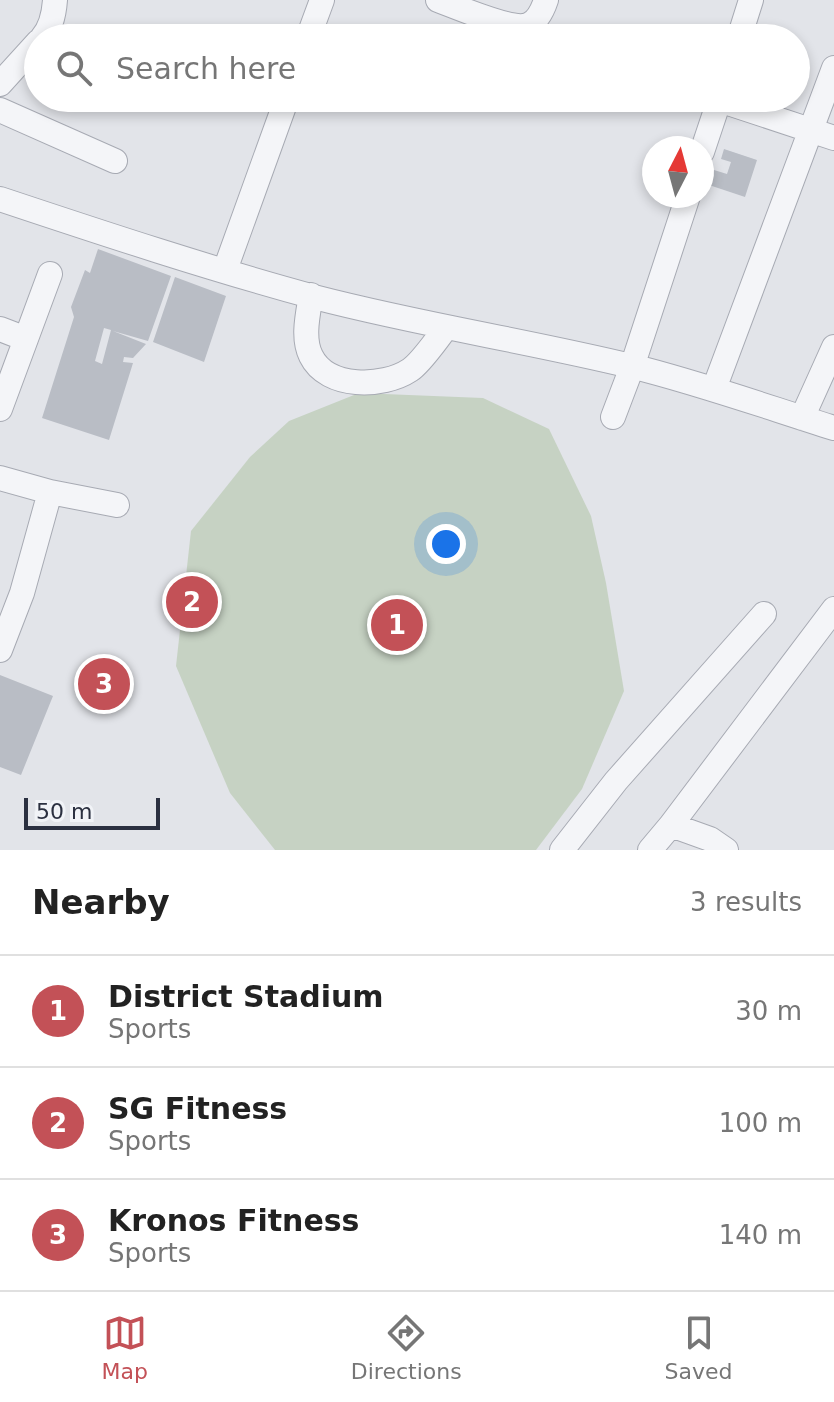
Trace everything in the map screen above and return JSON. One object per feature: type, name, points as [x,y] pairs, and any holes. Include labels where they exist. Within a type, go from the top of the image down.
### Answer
[{"type":"street","points":[[50,24],[55,0]]},
{"type":"street","points":[[313,24],[322,0]]},
{"type":"street","points":[[438,0],[505,24]]},
{"type":"street","points":[[530,24],[535,21],[546,0]]},
{"type":"street","points":[[743,24],[751,0]]},
{"type":"street","points":[[0,84],[24,58]]},
{"type":"street","points":[[714,389],[834,68]]},
{"type":"street","points":[[0,110],[115,161]]},
{"type":"street","points":[[225,270],[282,112]]},
{"type":"street","points":[[707,136],[715,112]]},
{"type":"street","points":[[756,112],[834,138]]},
{"type":"street","points":[[0,199],[111,237],[311,295],[446,328],[632,367],[714,389],[834,428]]},
{"type":"street","points":[[613,417],[684,208]]},
{"type":"street","points":[[0,409],[50,274]]},
{"type":"street","points":[[311,295],[307,327],[310,356],[321,370],[337,379],[377,382],[411,370],[446,328]]},
{"type":"street","points":[[0,329],[26,339]]},
{"type":"street","points":[[802,418],[834,347]]},
{"type":"street","points":[[0,478],[117,505]]},
{"type":"street","points":[[0,650],[22,593],[50,492]]},
{"type":"street","points":[[650,850],[834,609]]},
{"type":"street","points":[[562,850],[616,781],[764,614]]},
{"type":"street","points":[[671,825],[710,839],[726,850]]},
{"type":"green space","points":[[359,393],[483,398],[549,429],[591,516],[624,691],[582,789],[536,850],[275,850],[230,793],[176,666],[191,531],[250,457],[289,421]]},
{"type":"building","points":[[724,149],[757,160],[745,197],[714,187],[714,170],[727,174],[731,162],[721,159]]},
{"type":"building","points":[[98,249],[171,276],[148,341],[113,331],[146,344],[133,358],[124,357],[123,362],[133,363],[109,440],[42,418],[74,317],[71,307],[85,270],[90,273]],"holes":[[[104,328],[111,330],[102,364],[95,361]]]},
{"type":"building","points":[[175,277],[226,296],[204,362],[153,342]]},
{"type":"building","points":[[0,675],[53,696],[21,775],[0,767]]},
{"type":"place","name":"SG Fitness","points":[[192,602]]},
{"type":"place","name":"District Stadium","points":[[397,625]]},
{"type":"place","name":"Kronos Fitness","points":[[104,684]]}]
